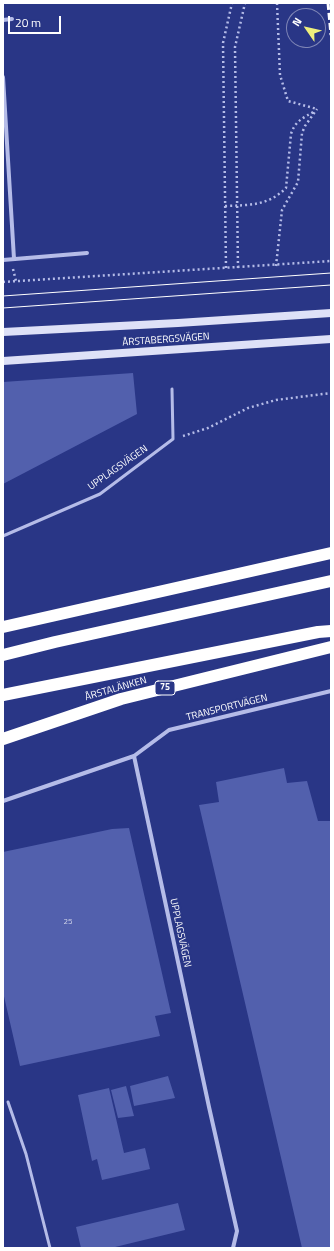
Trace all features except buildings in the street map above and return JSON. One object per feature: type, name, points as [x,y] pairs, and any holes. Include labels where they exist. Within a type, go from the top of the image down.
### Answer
[{"type":"highway","points":[[3,627],[331,553]]},
{"type":"highway","points":[[3,655],[55,642],[331,581]]},
{"type":"highway","points":[[3,694],[318,632],[331,631]]},
{"type":"highway","name":"ÅRSTALÄNKEN","points":[[3,739],[121,699],[331,647]]},
{"type":"street","points":[[3,20],[12,19]]},
{"type":"street","points":[[3,77],[14,259]]},
{"type":"street","points":[[3,260],[87,253]]},
{"type":"street","name":"ÅRSTABERGSVÄGEN","points":[[3,332],[331,313]]},
{"type":"street","name":"ÅRSTABERGSVÄGEN","points":[[3,361],[331,339]]},
{"type":"street","name":"TRANSPORTVÄGEN","points":[[134,756],[169,730],[331,691]]},
{"type":"street","points":[[3,801],[134,756]]},
{"type":"street","name":"UPPLAGSVÄGEN","points":[[134,756],[209,1107],[238,1231],[233,1248]]},
{"type":"lane","points":[[172,390],[173,439]]},
{"type":"lane","name":"UPPLAGSVÄGEN","points":[[3,536],[100,494],[173,439]]},
{"type":"lane","points":[[8,1102],[26,1154],[50,1248]]},
{"type":"path","points":[[226,268],[222,43],[232,3]]},
{"type":"path","points":[[238,268],[235,47],[245,3]]},
{"type":"path","points":[[277,3],[280,75],[288,101],[317,109]]},
{"type":"path","points":[[225,206],[266,202],[278,196],[286,188],[291,134],[293,128],[297,122],[317,109]]},
{"type":"path","points":[[276,266],[282,210],[298,182],[302,133],[317,109]]},
{"type":"path","points":[[3,282],[276,266],[331,261]]},
{"type":"path","points":[[13,268],[16,281]]},
{"type":"path","points":[[173,439],[208,428],[248,408],[276,400],[331,393]]},
{"type":"tram line","points":[[3,296],[331,273]]},
{"type":"tram line","points":[[3,308],[331,285]]},
{"type":"railway","points":[[328,3],[331,35]]}]
